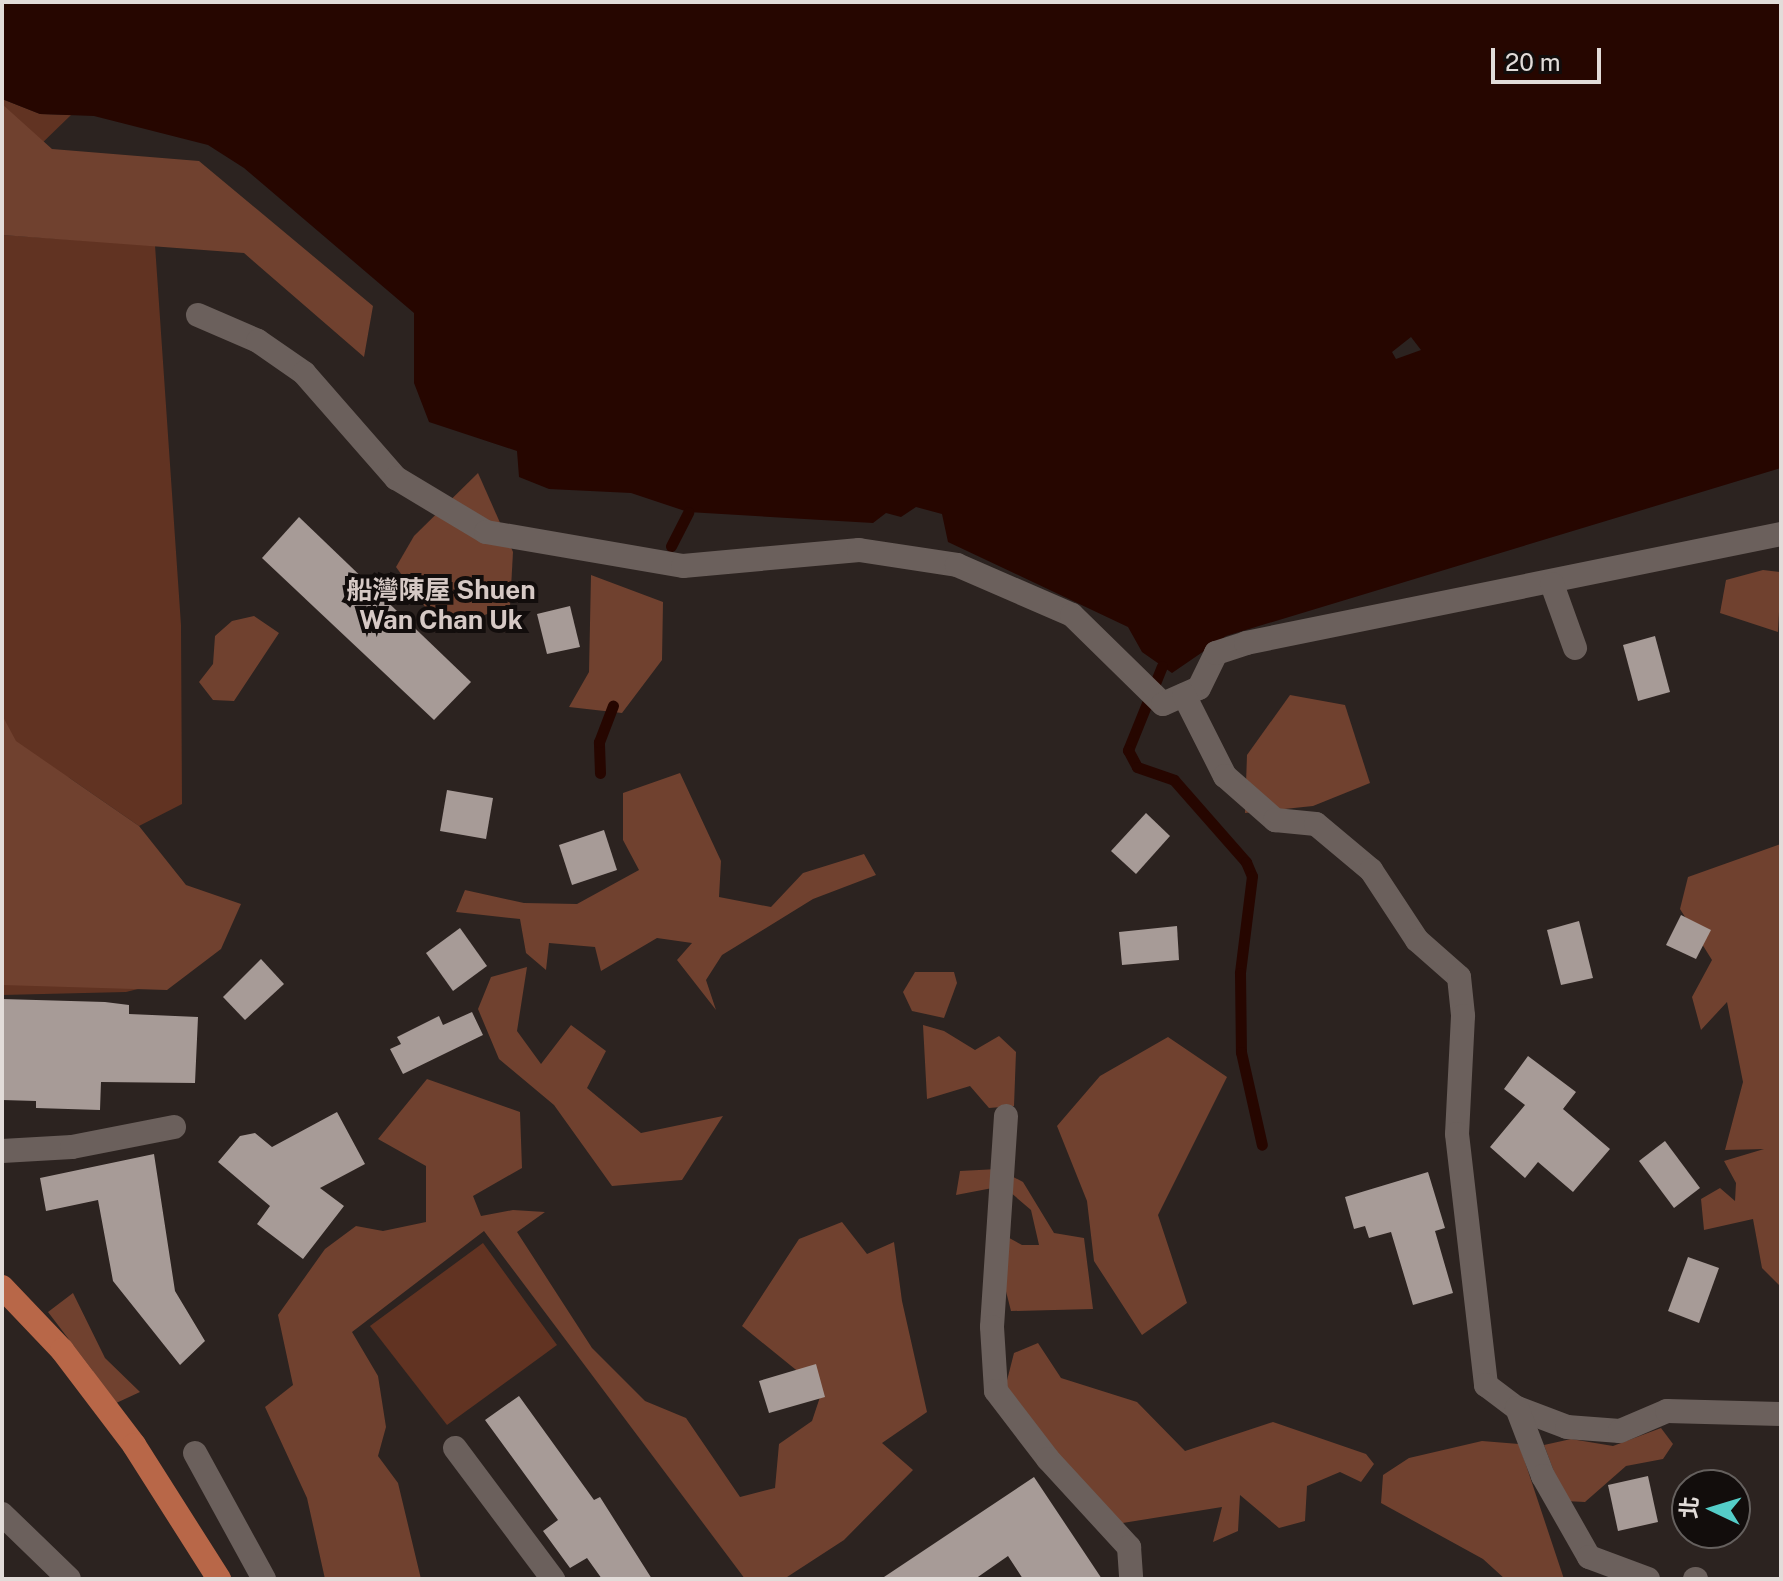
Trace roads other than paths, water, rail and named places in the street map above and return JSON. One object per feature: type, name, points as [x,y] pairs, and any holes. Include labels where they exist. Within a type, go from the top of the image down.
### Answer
[{"type":"main road","points":[[2,1287],[62,1350],[134,1445],[219,1579]]},
{"type":"street","points":[[198,315],[258,341],[304,373],[396,478],[486,532],[683,566],[859,550],[957,565],[1072,615],[1144,689],[1163,704],[1199,688],[1216,653],[1246,643],[1401,609],[1552,584],[1781,534]]},
{"type":"street","points":[[1552,584],[1575,648]]},
{"type":"street","points":[[1184,695],[1225,776],[1275,820],[1316,824],[1371,870],[1417,940],[1459,977],[1463,1016],[1457,1134],[1486,1385],[1517,1408],[1567,1427],[1620,1431],[1667,1411],[1781,1414]]},
{"type":"street","points":[[1006,1116],[992,1327],[996,1391],[1048,1459],[1129,1547],[1131,1579]]},
{"type":"street","points":[[2,1151],[72,1147],[174,1127]]},
{"type":"street","points":[[1517,1408],[1543,1476],[1589,1557],[1648,1579]]},
{"type":"street","points":[[455,1448],[553,1579]]},
{"type":"street","points":[[195,1453],[264,1579]]},
{"type":"street","points":[[2,1514],[69,1579]]},
{"type":"waterway","points":[[671,546],[688,512]]},
{"type":"waterway","points":[[1162,666],[1128,750],[1137,767],[1174,780],[1246,862],[1252,876],[1240,973],[1241,1052],[1262,1145]]},
{"type":"waterway","points":[[600,773],[599,742],[613,706]]},
{"type":"district","name":"船灣陳屋 Shuen Wan Chan Uk","points":[[441,605]]}]
